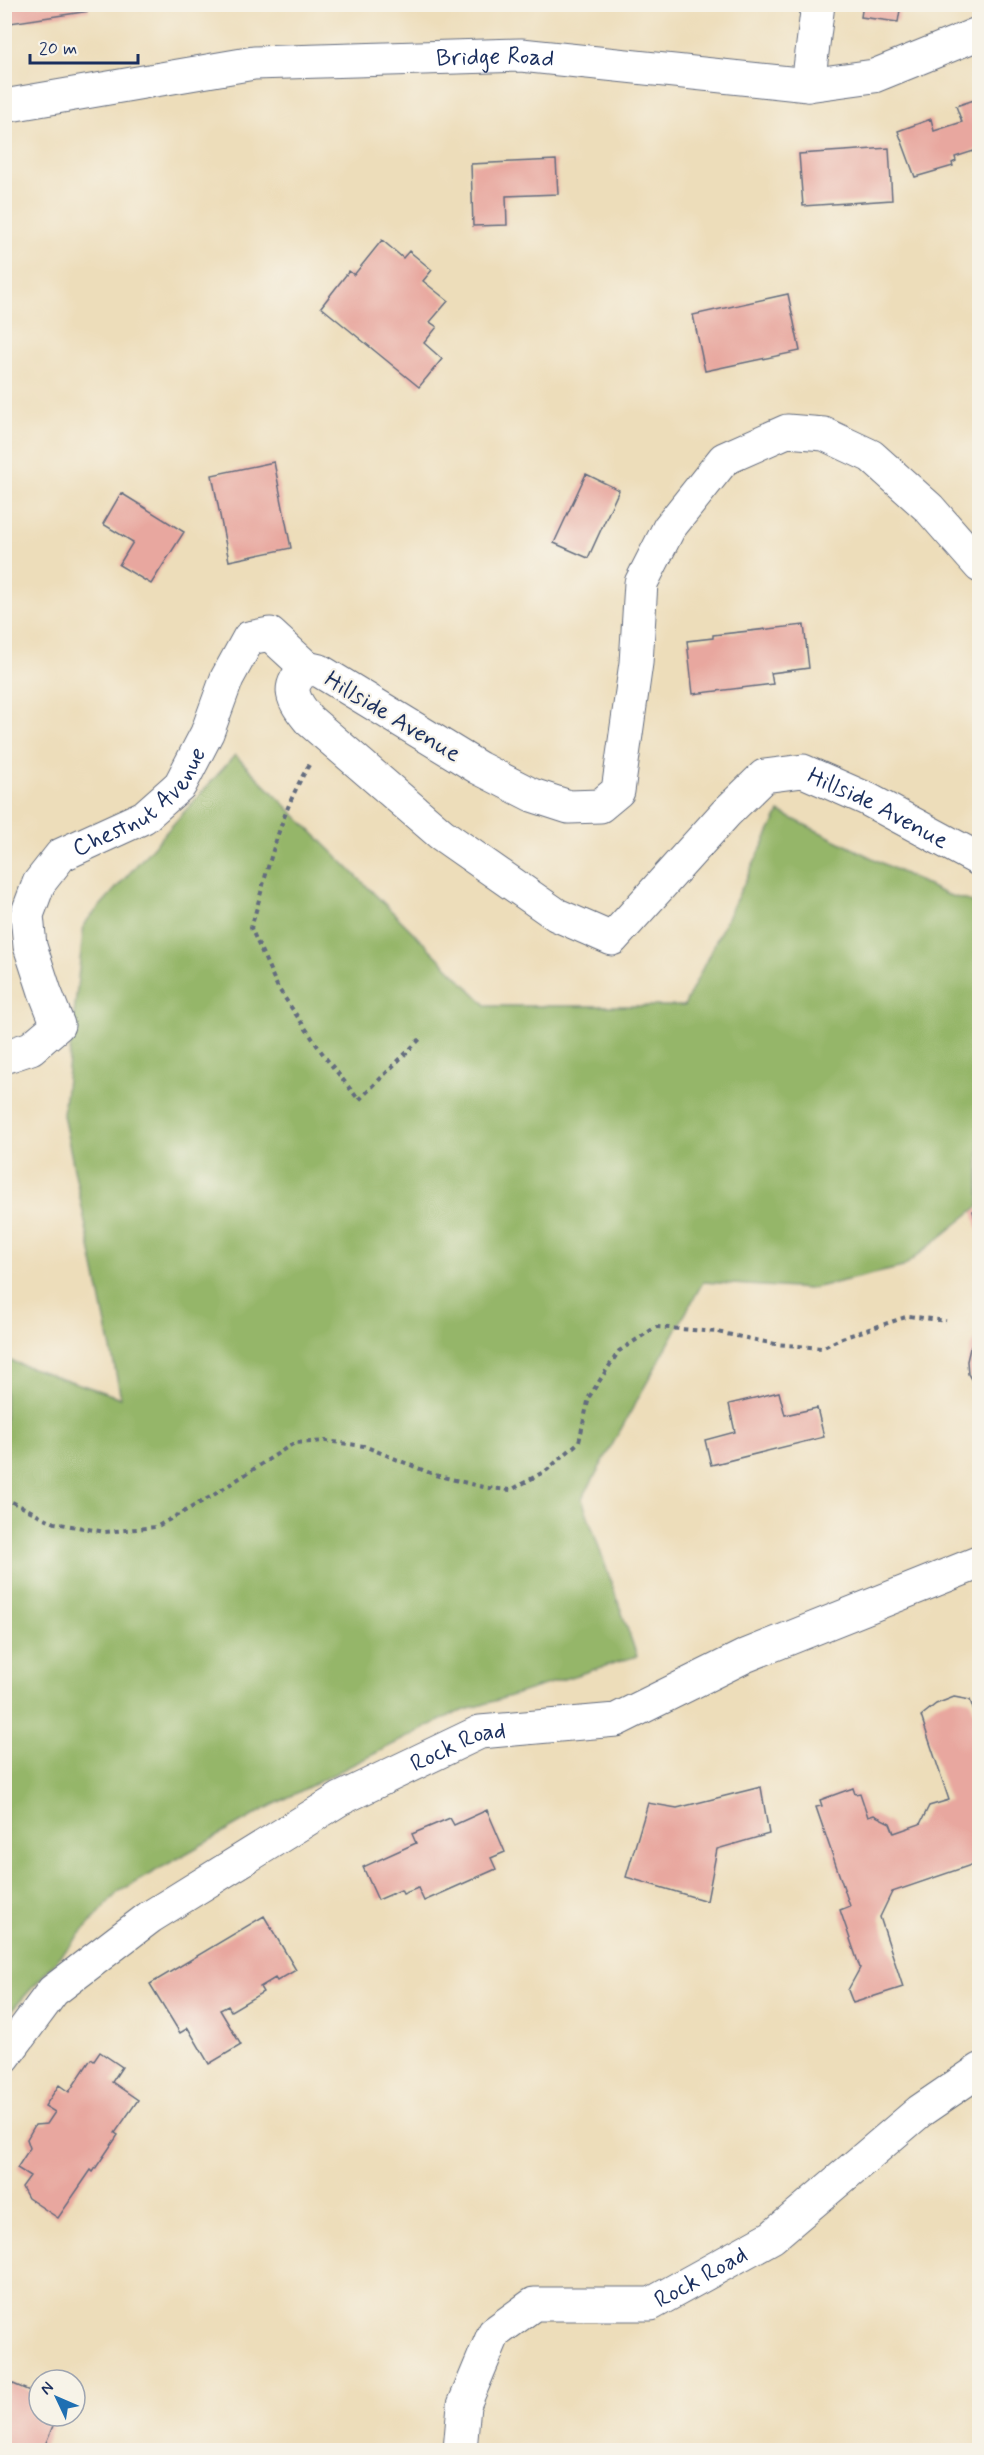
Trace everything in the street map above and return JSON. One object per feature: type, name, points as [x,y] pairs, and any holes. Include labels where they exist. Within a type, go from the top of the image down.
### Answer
[{"type":"street","points":[[808,85],[818,4]]},
{"type":"street","name":"Bridge Road","points":[[4,106],[254,63],[520,55],[808,85],[874,76],[980,33]]},
{"type":"street","name":"Hillside Avenue","points":[[980,566],[929,508],[871,456],[824,434],[787,431],[724,459],[669,528],[641,583],[636,663],[618,791],[600,806],[569,807],[532,795],[479,768],[320,671],[307,668],[296,677],[292,692],[296,704],[309,720],[441,834],[556,915],[612,939],[726,813],[764,776],[803,771],[867,799],[980,860]]},
{"type":"street","name":"Chestnut Avenue","points":[[4,1057],[31,1048],[58,1025],[30,946],[27,915],[39,883],[62,855],[144,817],[180,785],[207,733],[227,678],[249,638],[270,634],[307,668]]},
{"type":"street","name":"Rock Road","points":[[4,2057],[53,1991],[150,1917],[340,1799],[480,1732],[616,1720],[745,1656],[980,1562]]},
{"type":"street","name":"Rock Road","points":[[460,2451],[464,2405],[494,2333],[534,2304],[651,2304],[772,2236],[920,2111],[980,2070]]},
{"type":"path","points":[[327,736],[299,781],[279,833],[251,928],[278,988],[325,1057],[359,1100],[420,1039]]},
{"type":"path","points":[[4,1498],[55,1523],[105,1532],[156,1527],[212,1496],[294,1443],[326,1441],[363,1446],[435,1475],[487,1488],[511,1490],[547,1470],[579,1442],[589,1397],[613,1360],[620,1351],[656,1328],[717,1332],[775,1344],[822,1348],[842,1338],[909,1316],[946,1321]]},
{"type":"green space","points":[[235,755],[487,1006],[684,1006],[779,812],[945,894],[979,904],[979,1206],[903,1267],[809,1289],[703,1282],[582,1499],[637,1656],[453,1714],[265,1809],[118,1892],[5,2018],[5,1359],[121,1398],[63,1115],[84,924]]},
{"type":"building","points":[[863,4],[901,4],[898,22],[861,17]]},
{"type":"building","points":[[4,5],[88,5],[89,11],[4,24]]},
{"type":"building","points":[[980,98],[980,149],[955,157],[956,161],[952,163],[953,166],[915,177],[898,131],[931,119],[934,131],[962,122],[956,106]]},
{"type":"building","points":[[889,148],[892,200],[803,206],[799,154]]},
{"type":"building","points":[[556,160],[558,194],[506,196],[507,225],[473,226],[471,164]]},
{"type":"building","points":[[382,240],[403,258],[409,251],[432,270],[423,281],[448,301],[430,322],[437,327],[424,343],[442,359],[419,387],[321,307],[349,271],[354,275]]},
{"type":"building","points":[[788,294],[800,351],[705,371],[693,315]]},
{"type":"building","points":[[274,462],[291,548],[229,561],[212,475]]},
{"type":"building","points":[[586,474],[619,490],[588,558],[554,543]]},
{"type":"building","points":[[121,493],[184,532],[151,584],[119,565],[133,542],[103,524]]},
{"type":"building","points":[[804,625],[809,668],[771,673],[773,684],[693,694],[687,641],[713,638],[713,635]]},
{"type":"building","points":[[980,1209],[980,1235],[979,1235],[973,1211]]},
{"type":"building","points":[[980,1332],[980,1394],[968,1374],[967,1361],[970,1348]]},
{"type":"building","points":[[779,1392],[785,1415],[817,1408],[824,1437],[711,1465],[705,1440],[735,1432],[729,1404]]},
{"type":"building","points":[[954,1697],[970,1700],[980,1729],[980,1862],[892,1892],[880,1917],[903,1987],[853,2003],[848,1990],[860,1968],[840,1910],[850,1906],[816,1807],[822,1806],[820,1800],[853,1788],[855,1794],[860,1793],[868,1817],[874,1815],[890,1823],[894,1833],[920,1824],[929,1806],[949,1800],[921,1716],[936,1704]]},
{"type":"building","points":[[761,1787],[769,1834],[717,1849],[707,1901],[626,1877],[648,1803],[677,1808]]},
{"type":"building","points":[[487,1810],[505,1852],[491,1858],[496,1869],[424,1901],[418,1888],[403,1894],[401,1890],[378,1900],[363,1867],[416,1843],[412,1834],[450,1818],[454,1825]]},
{"type":"building","points":[[264,1916],[296,1970],[277,1981],[275,1978],[260,1987],[263,1992],[231,2011],[228,2006],[220,2010],[241,2045],[209,2064],[188,2028],[180,2033],[150,1984]]},
{"type":"building","points":[[100,2052],[122,2067],[112,2082],[138,2100],[115,2133],[118,2135],[93,2172],[91,2170],[58,2218],[28,2198],[22,2187],[30,2176],[17,2168],[30,2148],[27,2139],[35,2125],[47,2124],[55,2112],[45,2106],[59,2085],[69,2092],[91,2059],[94,2061]]},
{"type":"building","points":[[11,2383],[27,2390],[27,2428],[52,2428],[43,2450],[4,2450],[4,2400]]}]
